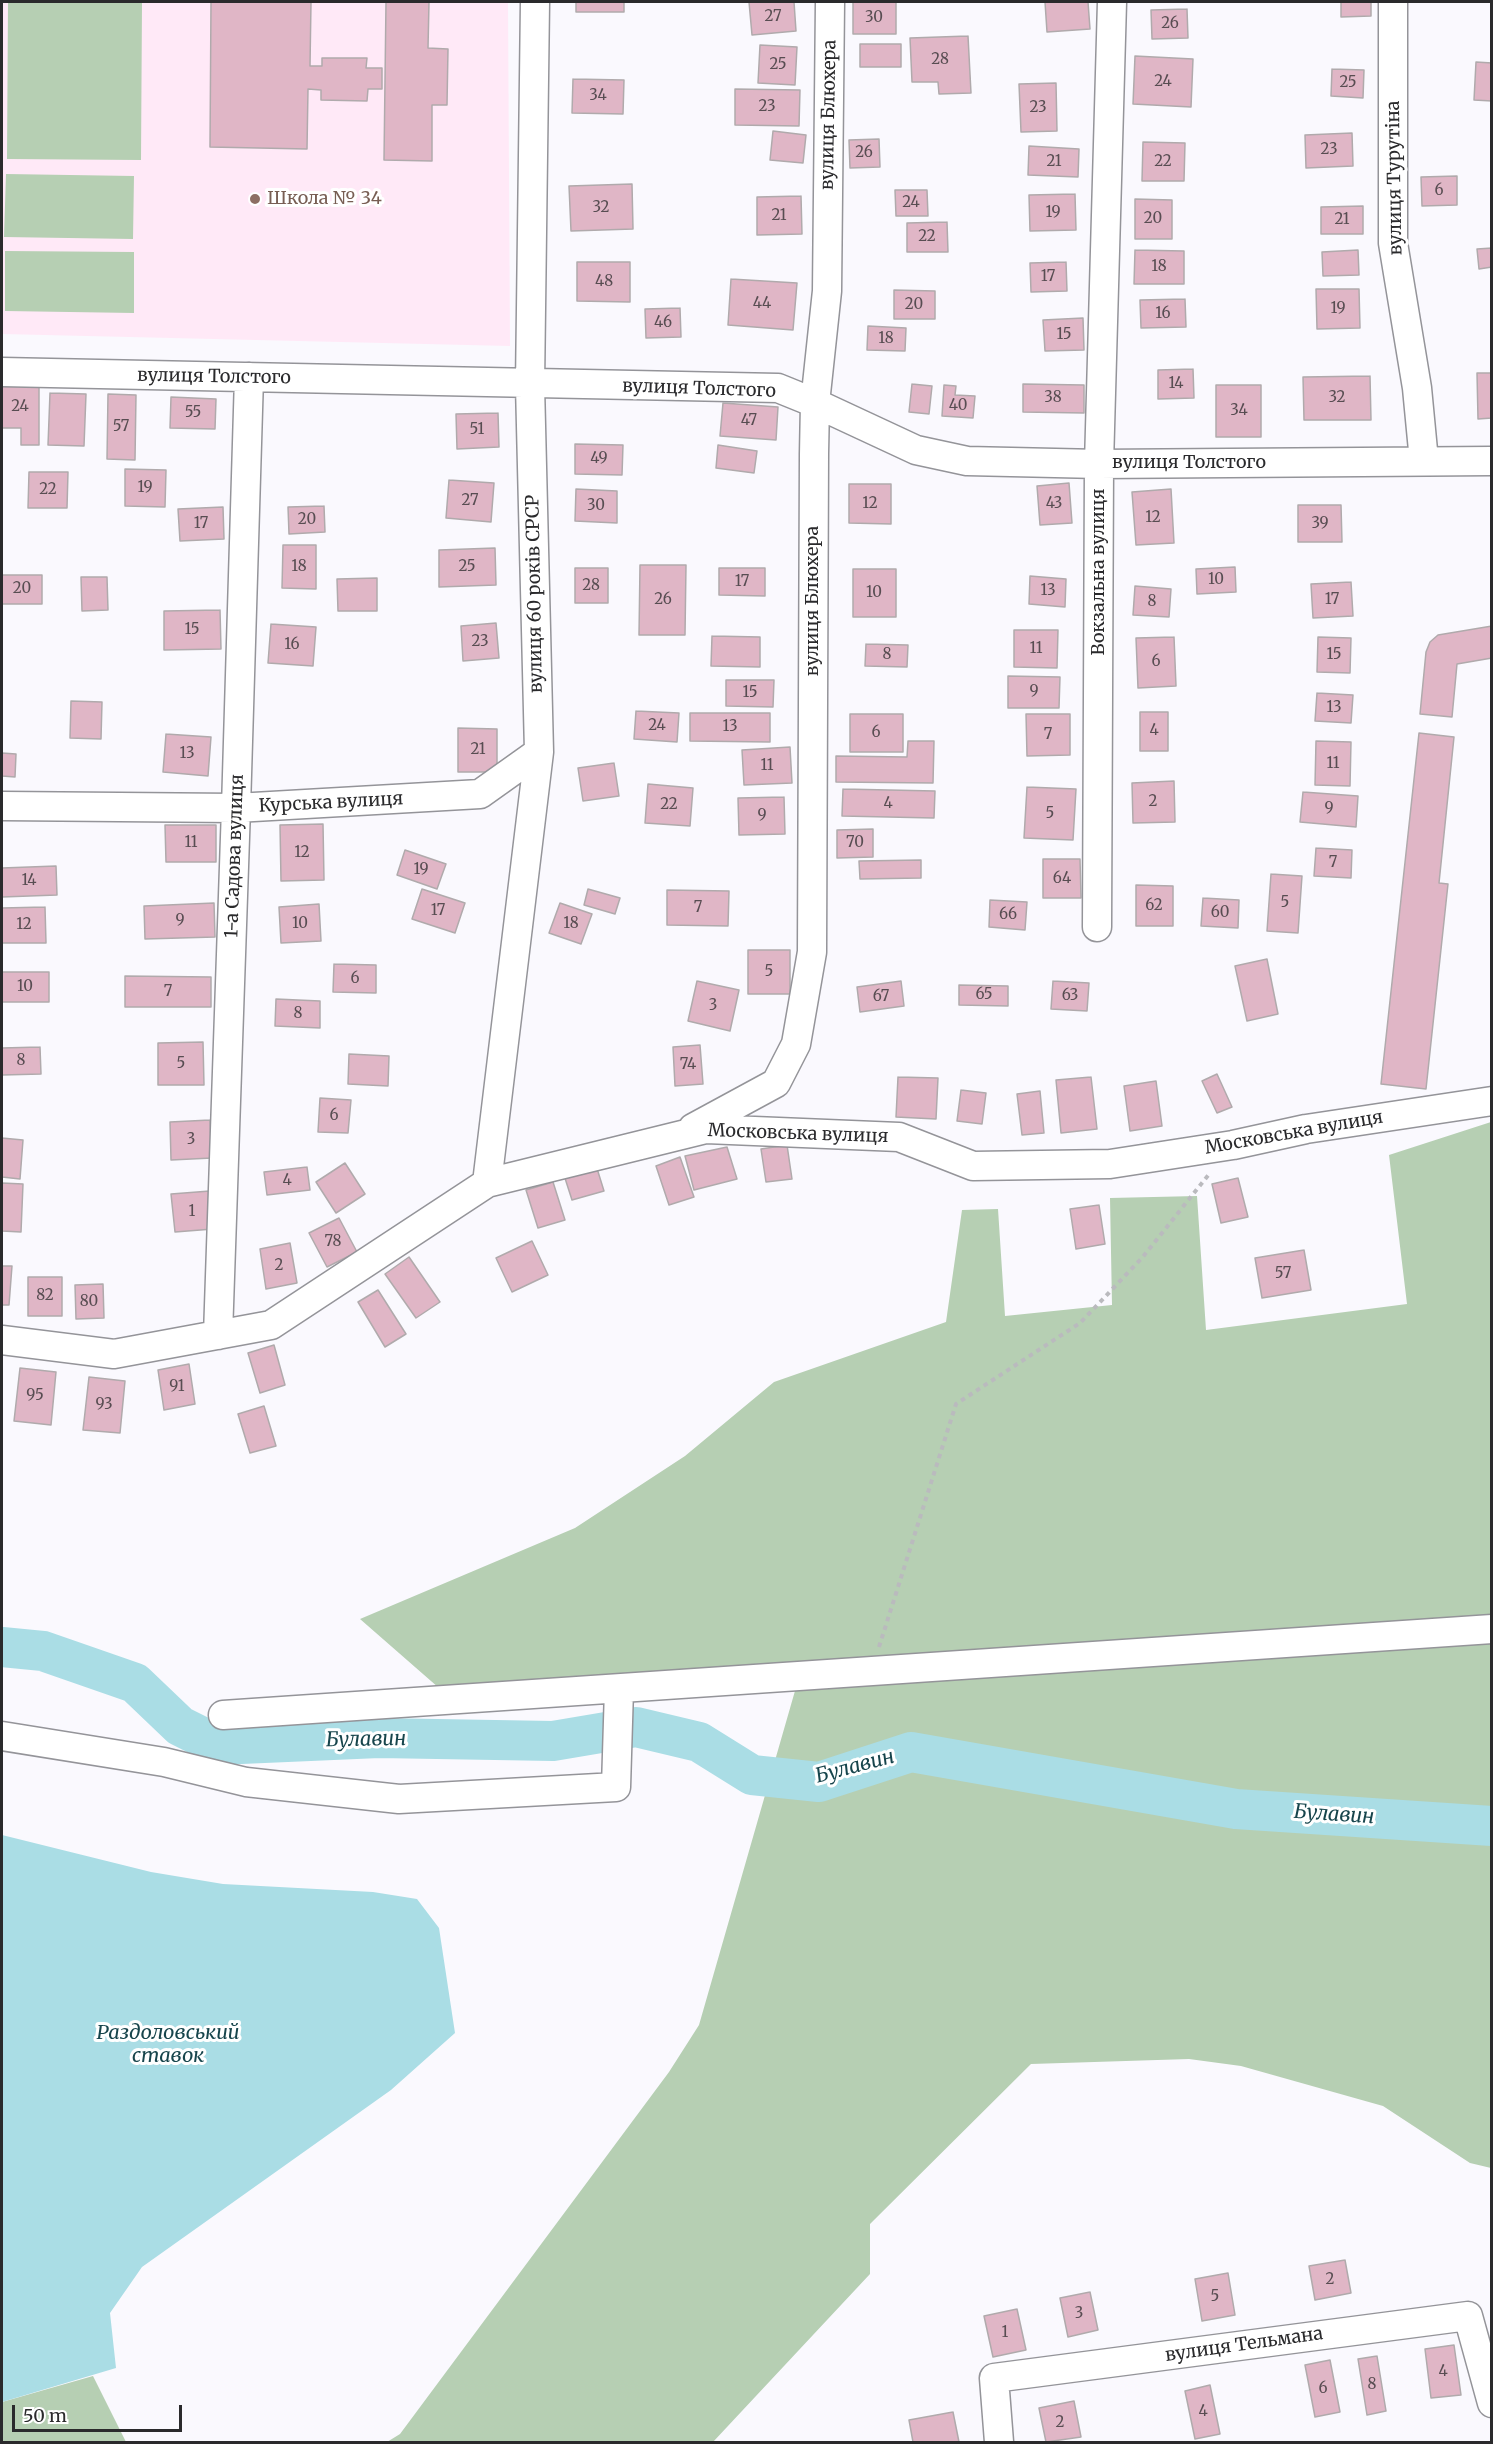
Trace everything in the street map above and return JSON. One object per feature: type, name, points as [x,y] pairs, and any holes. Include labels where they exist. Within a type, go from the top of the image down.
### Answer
[{"type":"street","name":"вулиця 60 років СРСР","points":[[487,1183],[539,752],[530,385],[535,2]]},
{"type":"street","name":"вулиця Блюхера","points":[[678,1136],[776,1083],[796,1044],[812,952],[815,403],[827,291],[830,2]]},
{"type":"street","name":"Вокзальна вулиця","points":[[1097,927],[1100,464],[1112,2]]},
{"type":"street","name":"вулиця Турутіна","points":[[1393,2],[1393,243],[1417,388],[1424,461]]},
{"type":"street","name":"вулиця Толстого","points":[[2,372],[530,385],[778,388],[916,450],[967,461],[1100,464],[1491,461]]},
{"type":"street","name":"1-а Садова вулиця","points":[[218,1335],[249,378]]},
{"type":"street","name":"Курська вулиця","points":[[2,806],[236,808],[480,794],[539,752]]},
{"type":"street","name":"Московська вулиця","points":[[2,1340],[114,1354],[271,1325],[487,1183],[706,1130],[899,1137],[973,1166],[1110,1164],[1233,1144],[1306,1129],[1491,1101]]},
{"type":"street","points":[[223,1716],[619,1698],[871,1672],[1491,1629]]},
{"type":"street","points":[[2,1736],[164,1762],[246,1782],[399,1799],[616,1787],[619,1698]]},
{"type":"street","name":"вулиця Тельмана","points":[[999,2442],[994,2378],[1468,2316],[1491,2403]]},
{"type":"path","points":[[871,1672],[956,1404],[1080,1323],[1142,1258],[1233,1144]]},
{"type":"shaded area","name":"Школа № 34","points":[[3,2],[508,2],[510,346],[2,334]]},
{"type":"green space","points":[[8,2],[142,2],[141,160],[7,159]]},
{"type":"green space","points":[[6,174],[134,176],[133,239],[4,237]]},
{"type":"green space","points":[[5,251],[134,252],[134,313],[5,311]]},
{"type":"green space","points":[[1491,1122],[1491,2168],[1470,2163],[1383,2106],[1241,2066],[1189,2059],[1031,2064],[870,2224],[870,2274],[713,2442],[387,2442],[400,2434],[669,2072],[699,2025],[803,1663],[439,1688],[360,1619],[575,1528],[685,1456],[774,1382],[946,1322],[962,1210],[998,1209],[1005,1316],[1112,1305],[1110,1198],[1197,1196],[1206,1330],[1407,1304],[1389,1155]]},
{"type":"green space","points":[[93,2376],[126,2442],[2,2442],[2,2402]]},
{"type":"water","name":"Раздоловський ставок","points":[[2,1835],[151,1872],[223,1884],[373,1892],[417,1899],[439,1928],[455,2033],[391,2090],[142,2267],[110,2313],[116,2368],[2,2402]]},
{"type":"building","points":[[211,2],[311,2],[310,66],[322,66],[322,58],[367,58],[366,68],[382,68],[382,89],[368,89],[367,101],[321,100],[321,90],[308,89],[307,149],[210,147]]},
{"type":"building","points":[[386,2],[429,2],[428,48],[448,49],[447,105],[432,105],[432,161],[384,160]]},
{"type":"building","points":[[576,2],[624,2],[624,12],[576,12]]},
{"type":"building","points":[[749,2],[794,2],[796,31],[752,35]]},
{"type":"building","points":[[853,2],[896,2],[896,34],[853,34]]},
{"type":"building","points":[[1045,2],[1088,2],[1090,29],[1047,32]]},
{"type":"building","points":[[1341,2],[1371,2],[1371,16],[1341,17]]},
{"type":"building","points":[[1187,9],[1188,38],[1152,39],[1151,10]]},
{"type":"building","points":[[968,36],[971,93],[939,94],[938,82],[912,82],[910,38]]},
{"type":"building","points":[[860,44],[901,44],[901,67],[860,67]]},
{"type":"building","points":[[760,45],[797,47],[795,85],[758,83]]},
{"type":"building","points":[[1135,56],[1193,59],[1191,107],[1133,104]]},
{"type":"building","points":[[1476,62],[1492,63],[1492,101],[1474,100]]},
{"type":"building","points":[[1332,69],[1364,70],[1363,98],[1331,96]]},
{"type":"building","points":[[573,79],[624,80],[623,114],[572,113]]},
{"type":"building","points":[[1056,83],[1057,131],[1021,132],[1019,84]]},
{"type":"building","points":[[735,89],[800,90],[799,126],[735,125]]},
{"type":"building","points":[[773,131],[806,135],[803,163],[770,160]]},
{"type":"building","points":[[1352,133],[1353,166],[1306,168],[1305,135]]},
{"type":"building","points":[[879,139],[880,167],[850,168],[849,140]]},
{"type":"building","points":[[1143,142],[1185,143],[1184,181],[1142,181]]},
{"type":"building","points":[[1029,146],[1079,149],[1078,177],[1028,175]]},
{"type":"building","points":[[1457,176],[1457,205],[1422,206],[1421,177]]},
{"type":"building","points":[[632,184],[633,229],[571,231],[569,186]]},
{"type":"building","points":[[895,190],[927,190],[928,216],[896,216]]},
{"type":"building","points":[[1075,194],[1076,230],[1030,231],[1029,195]]},
{"type":"building","points":[[801,196],[802,234],[757,235],[757,197]]},
{"type":"building","points":[[1135,199],[1172,200],[1172,239],[1135,239]]},
{"type":"building","points":[[1363,206],[1363,234],[1321,234],[1321,207]]},
{"type":"building","points":[[947,222],[948,252],[907,252],[907,223]]},
{"type":"building","points":[[1492,248],[1492,267],[1479,269],[1477,249]]},
{"type":"building","points":[[1135,250],[1184,251],[1184,284],[1134,284]]},
{"type":"building","points":[[1358,250],[1359,275],[1323,276],[1322,252]]},
{"type":"building","points":[[577,262],[630,262],[630,302],[577,301]]},
{"type":"building","points":[[1066,262],[1067,291],[1031,292],[1030,263]]},
{"type":"building","points":[[731,279],[797,283],[793,330],[728,325]]},
{"type":"building","points":[[1316,289],[1359,289],[1360,328],[1317,329]]},
{"type":"building","points":[[894,290],[935,291],[935,319],[894,319]]},
{"type":"building","points":[[1185,299],[1186,327],[1141,328],[1140,300]]},
{"type":"building","points":[[680,308],[681,337],[646,338],[645,309]]},
{"type":"building","points":[[1083,318],[1084,350],[1045,351],[1043,320]]},
{"type":"building","points":[[868,326],[906,328],[905,351],[867,350]]},
{"type":"building","points":[[1193,369],[1194,398],[1158,399],[1158,370]]},
{"type":"building","points":[[1477,373],[1492,373],[1492,418],[1478,419]]},
{"type":"building","points":[[1370,376],[1371,420],[1304,420],[1303,377]]},
{"type":"building","points":[[912,384],[932,386],[929,414],[909,412]]},
{"type":"building","points":[[1023,384],[1084,385],[1084,413],[1023,412]]},
{"type":"building","points":[[2,385],[39,386],[39,445],[21,445],[21,428],[2,428]]},
{"type":"building","points":[[944,385],[956,386],[955,395],[975,396],[973,418],[942,416]]},
{"type":"building","points":[[1216,385],[1261,385],[1261,437],[1216,437]]},
{"type":"building","points":[[50,393],[86,394],[84,446],[48,445]]},
{"type":"building","points":[[108,394],[136,395],[135,460],[107,459]]},
{"type":"building","points":[[171,397],[216,399],[215,429],[170,428]]},
{"type":"building","points":[[723,403],[778,407],[776,440],[720,436]]},
{"type":"building","points":[[498,413],[499,447],[457,449],[456,414]]},
{"type":"building","points":[[575,444],[623,445],[622,475],[575,474]]},
{"type":"building","points":[[718,445],[757,451],[754,473],[716,468]]},
{"type":"building","points":[[125,469],[166,470],[165,507],[125,506]]},
{"type":"building","points":[[29,472],[68,472],[67,508],[28,508]]},
{"type":"building","points":[[449,480],[494,483],[491,522],[446,518]]},
{"type":"building","points":[[1069,483],[1072,523],[1040,525],[1037,486]]},
{"type":"building","points":[[849,484],[891,484],[891,524],[849,523]]},
{"type":"building","points":[[576,489],[617,491],[617,523],[575,521]]},
{"type":"building","points":[[1171,489],[1174,543],[1136,545],[1132,492]]},
{"type":"building","points":[[1298,505],[1341,505],[1342,542],[1298,542]]},
{"type":"building","points":[[324,506],[325,532],[289,534],[288,507]]},
{"type":"building","points":[[223,507],[224,539],[180,541],[178,509]]},
{"type":"building","points":[[283,545],[316,545],[316,589],[282,588]]},
{"type":"building","points":[[495,548],[496,585],[439,587],[439,550]]},
{"type":"building","points":[[640,565],[686,565],[685,635],[639,635]]},
{"type":"building","points":[[1235,567],[1236,592],[1197,594],[1196,569]]},
{"type":"building","points":[[575,568],[608,568],[608,603],[575,603]]},
{"type":"building","points":[[719,568],[765,568],[765,596],[719,595]]},
{"type":"building","points":[[853,569],[896,569],[896,617],[853,617]]},
{"type":"building","points":[[2,575],[42,575],[42,604],[2,604]]},
{"type":"building","points":[[1030,576],[1066,579],[1065,607],[1029,604]]},
{"type":"building","points":[[81,577],[107,577],[108,610],[82,611]]},
{"type":"building","points":[[377,578],[377,611],[338,611],[337,579]]},
{"type":"building","points":[[1351,582],[1353,616],[1313,618],[1311,584]]},
{"type":"building","points":[[1135,586],[1171,589],[1169,617],[1133,615]]},
{"type":"building","points":[[220,610],[221,649],[164,650],[164,611]]},
{"type":"building","points":[[496,623],[499,658],[463,661],[461,626]]},
{"type":"building","points":[[271,624],[316,627],[313,666],[268,663]]},
{"type":"building","points":[[1492,626],[1492,658],[1457,664],[1452,717],[1420,714],[1426,652],[1430,642],[1438,635]]},
{"type":"building","points":[[1014,630],[1058,630],[1057,668],[1014,667]]},
{"type":"building","points":[[712,636],[760,637],[760,667],[711,666]]},
{"type":"building","points":[[1174,637],[1176,686],[1138,688],[1136,638]]},
{"type":"building","points":[[1318,637],[1351,638],[1350,673],[1317,672]]},
{"type":"building","points":[[866,644],[908,645],[907,667],[865,666]]},
{"type":"building","points":[[1008,676],[1060,677],[1059,708],[1008,708]]},
{"type":"building","points":[[726,680],[774,680],[773,707],[726,706]]},
{"type":"building","points":[[1317,693],[1353,695],[1351,723],[1315,721]]},
{"type":"building","points":[[71,701],[102,702],[101,739],[70,738]]},
{"type":"building","points":[[636,711],[679,713],[677,742],[634,739]]},
{"type":"building","points":[[1140,712],[1168,712],[1168,751],[1140,751]]},
{"type":"building","points":[[690,713],[770,713],[770,742],[690,741]]},
{"type":"building","points":[[850,714],[903,714],[903,752],[850,752]]},
{"type":"building","points":[[1026,714],[1070,714],[1070,755],[1027,756]]},
{"type":"building","points":[[458,728],[497,729],[497,772],[458,772]]},
{"type":"building","points":[[1419,733],[1454,737],[1439,883],[1448,884],[1426,1089],[1381,1084]]},
{"type":"building","points":[[166,734],[211,737],[208,776],[163,772]]},
{"type":"building","points":[[908,741],[934,741],[933,783],[836,782],[836,756],[907,757]]},
{"type":"building","points":[[1316,741],[1351,742],[1350,786],[1315,785]]},
{"type":"building","points":[[790,747],[792,783],[744,785],[742,750]]},
{"type":"building","points":[[2,753],[16,754],[15,777],[2,776]]},
{"type":"building","points":[[614,763],[619,796],[583,801],[578,768]]},
{"type":"building","points":[[1174,781],[1175,822],[1133,823],[1132,783]]},
{"type":"building","points":[[648,784],[693,788],[690,826],[645,823]]},
{"type":"building","points":[[1027,787],[1076,789],[1073,840],[1024,838]]},
{"type":"building","points":[[843,789],[935,791],[934,818],[842,816]]},
{"type":"building","points":[[1303,792],[1358,796],[1356,827],[1300,822]]},
{"type":"building","points":[[784,797],[785,834],[739,835],[738,798]]},
{"type":"building","points":[[323,824],[324,880],[281,881],[280,825]]},
{"type":"building","points":[[165,825],[216,825],[216,862],[166,862]]},
{"type":"building","points":[[873,829],[873,857],[837,858],[837,830]]},
{"type":"building","points":[[1316,848],[1352,850],[1351,878],[1314,876]]},
{"type":"building","points":[[405,850],[446,864],[437,889],[397,875]]},
{"type":"building","points":[[1043,859],[1080,859],[1081,898],[1043,898]]},
{"type":"building","points":[[921,860],[921,878],[860,879],[859,861]]},
{"type":"building","points":[[56,866],[57,895],[2,897],[2,868]]},
{"type":"building","points":[[1271,874],[1302,876],[1298,933],[1267,931]]},
{"type":"building","points":[[1136,885],[1173,886],[1173,926],[1136,926]]},
{"type":"building","points":[[422,889],[465,903],[455,933],[412,919]]},
{"type":"building","points":[[588,889],[620,898],[615,914],[584,905]]},
{"type":"building","points":[[667,890],[729,891],[728,926],[667,925]]},
{"type":"building","points":[[1203,898],[1239,900],[1238,928],[1201,926]]},
{"type":"building","points":[[990,900],[1027,902],[1025,930],[989,927]]},
{"type":"building","points":[[214,903],[215,937],[145,939],[144,906]]},
{"type":"building","points":[[560,903],[592,914],[581,944],[549,933]]},
{"type":"building","points":[[319,904],[321,941],[281,943],[279,907]]},
{"type":"building","points":[[45,907],[46,943],[2,943],[2,908]]},
{"type":"building","points":[[748,950],[790,950],[790,994],[748,994]]},
{"type":"building","points":[[1267,959],[1278,1014],[1247,1021],[1235,966]]},
{"type":"building","points":[[334,964],[376,965],[376,993],[333,992]]},
{"type":"building","points":[[2,972],[49,972],[49,1002],[2,1002]]},
{"type":"building","points":[[125,976],[211,977],[211,1007],[125,1007]]},
{"type":"building","points":[[697,981],[739,990],[730,1031],[688,1021]]},
{"type":"building","points":[[901,981],[904,1006],[860,1012],[857,987]]},
{"type":"building","points":[[1053,981],[1089,983],[1087,1011],[1051,1009]]},
{"type":"building","points":[[959,985],[1008,986],[1008,1006],[959,1005]]},
{"type":"building","points":[[276,999],[320,1001],[320,1028],[275,1026]]},
{"type":"building","points":[[203,1042],[204,1085],[158,1085],[158,1043]]},
{"type":"building","points":[[700,1045],[703,1084],[675,1086],[673,1047]]},
{"type":"building","points":[[40,1047],[41,1074],[2,1075],[2,1048]]},
{"type":"building","points":[[349,1054],[389,1056],[388,1086],[348,1084]]},
{"type":"building","points":[[1217,1074],[1232,1107],[1217,1113],[1202,1081]]},
{"type":"building","points":[[898,1077],[938,1078],[936,1119],[896,1117]]},
{"type":"building","points":[[1091,1077],[1097,1129],[1061,1133],[1056,1080]]},
{"type":"building","points":[[1156,1081],[1162,1126],[1130,1131],[1124,1086]]},
{"type":"building","points":[[961,1090],[986,1093],[982,1124],[957,1121]]},
{"type":"building","points":[[1040,1091],[1044,1133],[1022,1135],[1017,1094]]},
{"type":"building","points":[[320,1098],[351,1100],[348,1133],[318,1132]]},
{"type":"building","points":[[210,1120],[212,1158],[171,1160],[170,1122]]},
{"type":"building","points":[[2,1138],[23,1140],[20,1179],[2,1177]]},
{"type":"building","points":[[787,1145],[792,1179],[766,1182],[761,1149]]},
{"type":"building","points":[[727,1147],[737,1179],[694,1190],[685,1156]]},
{"type":"building","points":[[680,1157],[694,1197],[669,1205],[656,1166]]},
{"type":"building","points":[[595,1162],[604,1191],[572,1200],[563,1172]]},
{"type":"building","points":[[345,1163],[365,1194],[336,1213],[316,1182]]},
{"type":"building","points":[[307,1167],[310,1190],[267,1195],[264,1172]]},
{"type":"building","points":[[1238,1178],[1248,1217],[1221,1223],[1212,1184]]},
{"type":"building","points":[[553,1182],[565,1220],[538,1228],[526,1190]]},
{"type":"building","points":[[2,1183],[23,1184],[21,1232],[2,1231]]},
{"type":"building","points":[[210,1191],[213,1229],[175,1232],[171,1194]]},
{"type":"building","points":[[1099,1205],[1105,1244],[1076,1249],[1070,1209]]},
{"type":"building","points":[[339,1218],[357,1252],[327,1267],[309,1233]]},
{"type":"building","points":[[532,1241],[548,1275],[512,1292],[496,1258]]},
{"type":"building","points":[[290,1243],[297,1283],[266,1289],[260,1249]]},
{"type":"building","points":[[1304,1250],[1311,1290],[1262,1298],[1255,1258]]},
{"type":"building","points":[[409,1257],[440,1302],[416,1318],[385,1274]]},
{"type":"building","points":[[2,1266],[12,1266],[9,1305],[2,1305]]},
{"type":"building","points":[[28,1277],[62,1277],[62,1316],[28,1316]]},
{"type":"building","points":[[103,1284],[104,1318],[76,1319],[75,1285]]},
{"type":"building","points":[[378,1290],[406,1334],[385,1347],[358,1302]]},
{"type":"building","points":[[274,1345],[285,1385],[260,1393],[248,1353]]},
{"type":"building","points":[[189,1364],[195,1404],[164,1410],[158,1370]]},
{"type":"building","points":[[20,1368],[56,1372],[51,1425],[14,1421]]},
{"type":"building","points":[[89,1377],[125,1381],[120,1433],[83,1430]]},
{"type":"building","points":[[264,1406],[276,1446],[250,1453],[238,1414]]},
{"type":"building","points":[[1345,2260],[1351,2293],[1315,2300],[1309,2266]]},
{"type":"building","points":[[1228,2273],[1235,2315],[1202,2321],[1195,2279]]},
{"type":"building","points":[[1090,2292],[1098,2330],[1068,2337],[1060,2298]]},
{"type":"building","points":[[1017,2309],[1026,2350],[993,2357],[984,2316]]},
{"type":"building","points":[[1454,2345],[1461,2395],[1431,2398],[1425,2349]]},
{"type":"building","points":[[1377,2356],[1386,2411],[1367,2415],[1358,2359]]},
{"type":"building","points":[[1330,2360],[1340,2412],[1315,2417],[1305,2365]]},
{"type":"building","points":[[1210,2385],[1220,2434],[1195,2439],[1185,2391]]},
{"type":"building","points":[[1074,2401],[1081,2437],[1046,2442],[1039,2408]]},
{"type":"building","points":[[953,2412],[959,2442],[913,2442],[909,2420]]},
{"type":"waterway","name":"Булавин","points":[[2,1647],[43,1651],[135,1683],[180,1726],[218,1745],[379,1738],[553,1741],[636,1727],[699,1742],[752,1775],[819,1782],[911,1752],[1236,1809],[1492,1826]]},
{"type":"place","name":"Школа № 34","points":[[255,199]]}]
